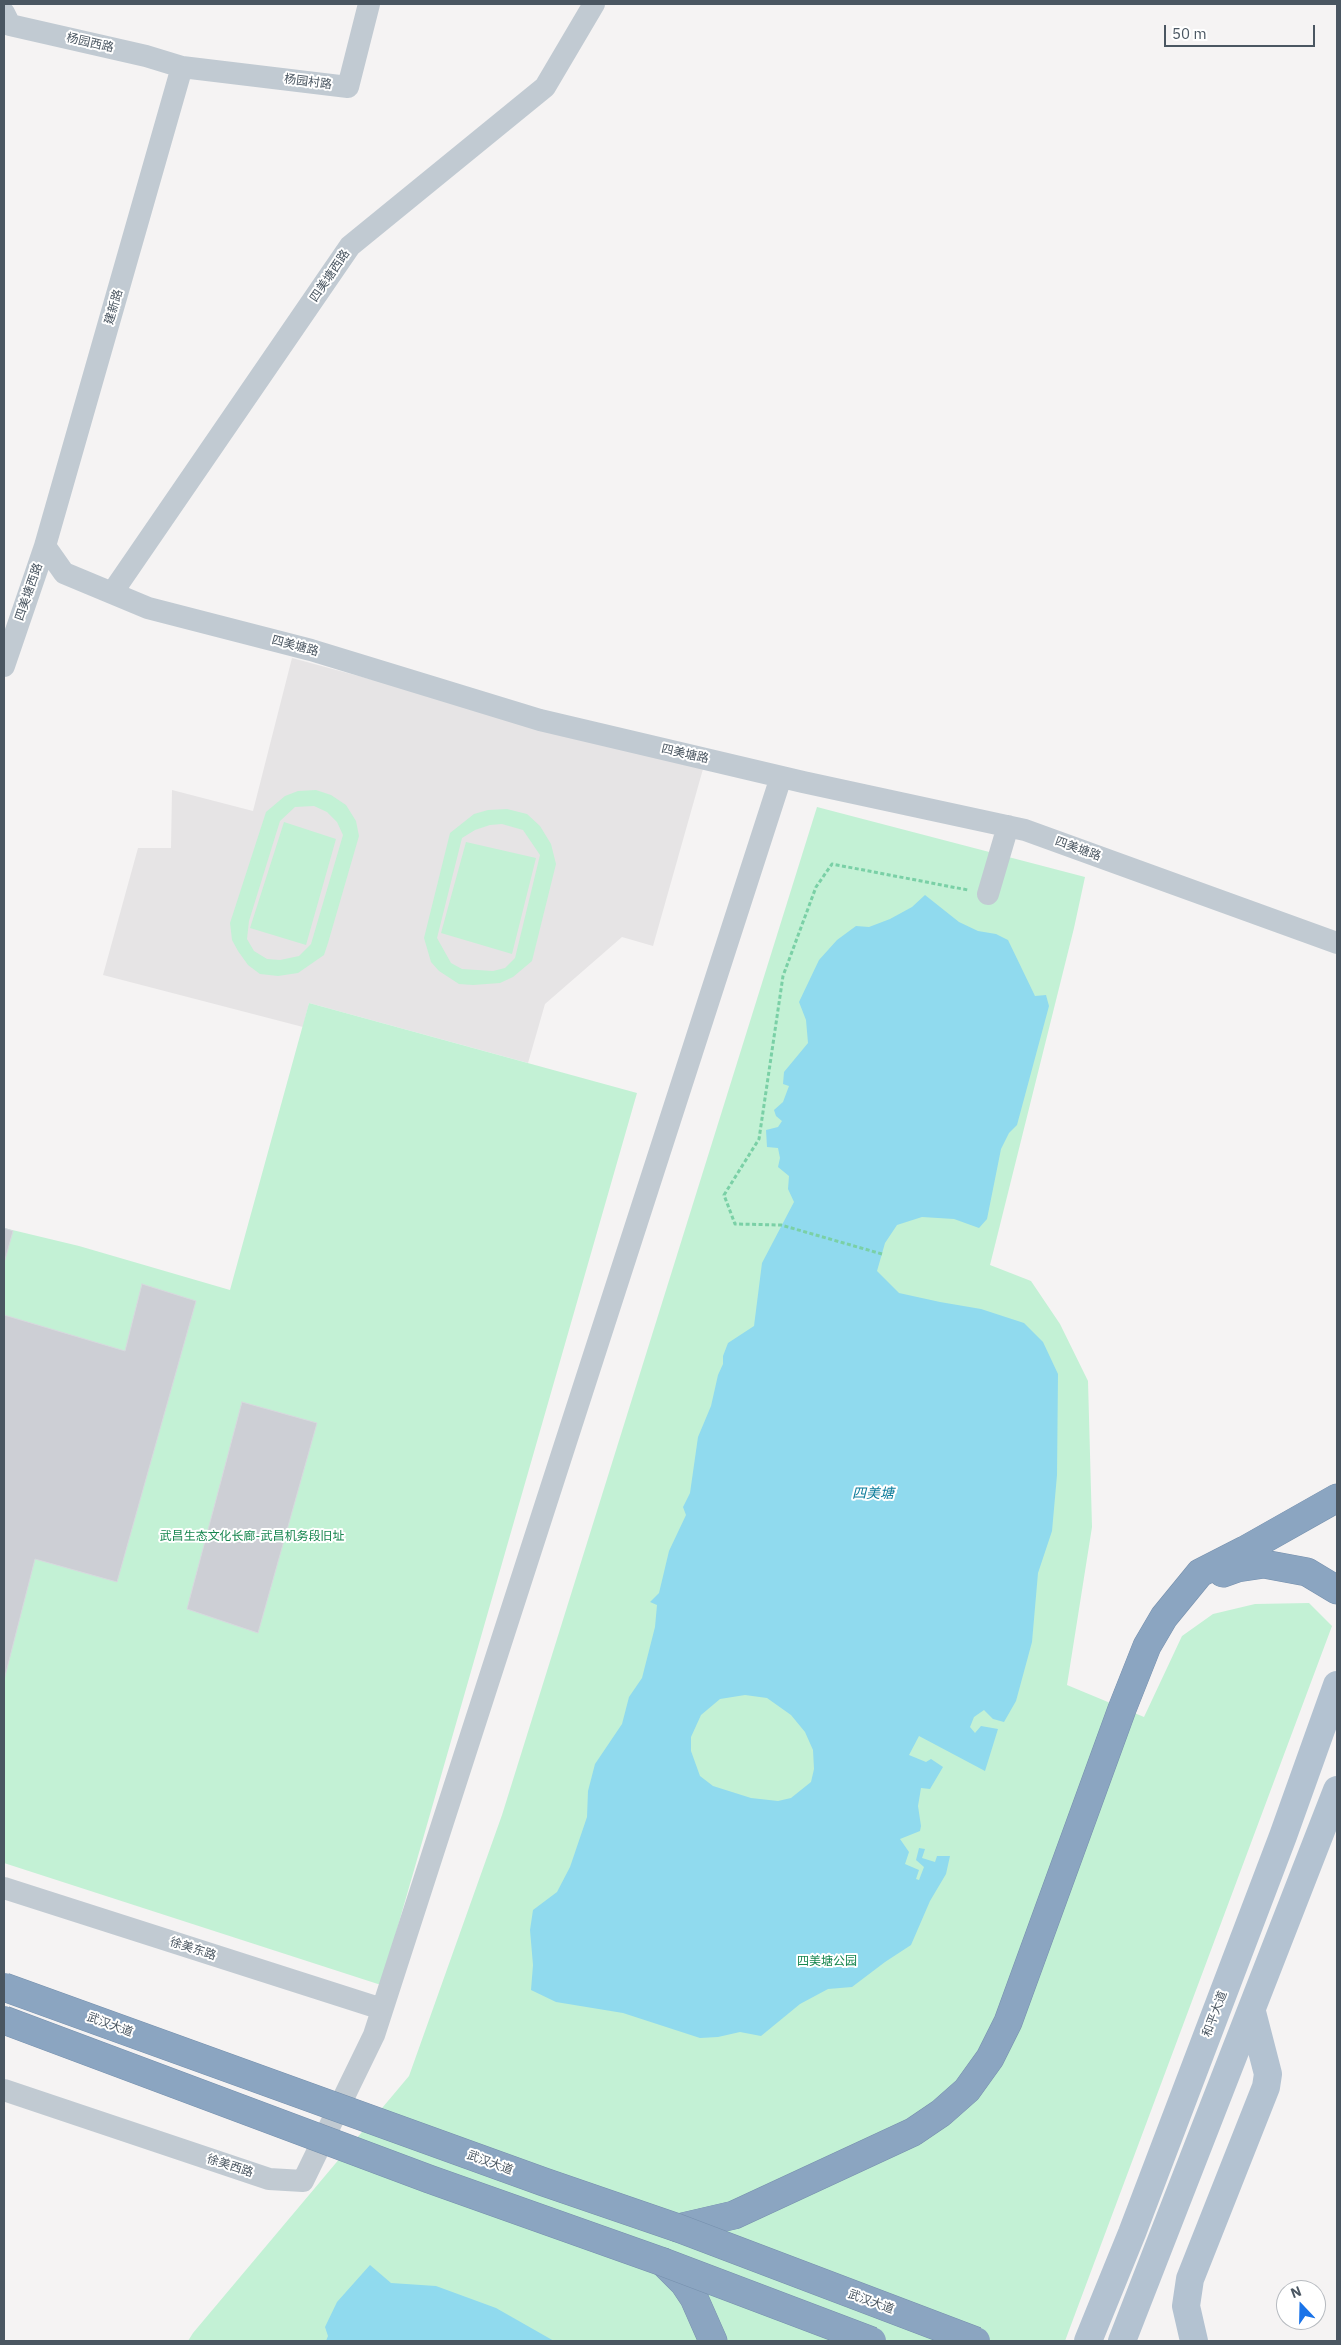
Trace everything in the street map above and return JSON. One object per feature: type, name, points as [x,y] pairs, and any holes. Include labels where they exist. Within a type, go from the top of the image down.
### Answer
[{"type":"highway","points":[[678,2228],[734,2215],[913,2132],[941,2113],[966,2090],[990,2058],[1008,2022],[1122,1709],[1147,1646],[1164,1617],[1184,1590],[1200,1573],[1337,1498]]},
{"type":"highway","points":[[1184,1590],[1237,1568],[1264,1564],[1308,1572],[1337,1590]]},
{"type":"highway","name":"武汉大道","points":[[4,1987],[544,2182],[678,2228],[976,2341]]},
{"type":"highway","points":[[4,2020],[420,2175],[664,2262],[872,2341]]},
{"type":"highway","points":[[664,2262],[684,2283],[694,2298],[713,2341]]},
{"type":"main road","name":"和平大道","points":[[1088,2341],[1132,2233],[1280,1845],[1337,1685]]},
{"type":"main road","points":[[1122,2341],[1252,2012],[1337,1790]]},
{"type":"main road","points":[[1194,2341],[1186,2306],[1190,2279],[1266,2087],[1268,2074],[1252,2012]]},
{"type":"street","name":"杨园村路","points":[[182,67],[348,87],[369,4]]},
{"type":"street","name":"四美塘西路","points":[[112,593],[350,246],[545,86],[594,4]]},
{"type":"street","name":"杨园西路","points":[[4,13],[10,25],[146,56],[182,67]]},
{"type":"street","name":"建新路","points":[[45,546],[182,67]]},
{"type":"street","name":"四美塘西路","points":[[4,666],[45,546]]},
{"type":"street","name":"四美塘路","points":[[45,546],[64,573],[148,608],[310,650],[540,720],[781,777],[1025,830],[1337,943]]},
{"type":"street","points":[[382,2009],[781,777]]},
{"type":"street","points":[[988,894],[1008,826]]},
{"type":"street","name":"徐美东路","points":[[4,1888],[382,2009]]},
{"type":"street","name":"徐美西路","points":[[4,2090],[269,2179],[303,2181],[374,2035],[382,2009]]},
{"type":"path","points":[[882,1254],[781,1225],[735,1224],[724,1195],[759,1139],[783,976],[816,886],[832,864],[988,894]]},
{"type":"shaded area","points":[[292,658],[703,769],[653,946],[622,937],[545,1004],[528,1063],[309,1003],[303,1027],[103,975],[138,848],[171,848],[172,790],[253,811]]},
{"type":"green space","points":[[316,790],[331,795],[346,805],[356,821],[359,836],[324,955],[298,973],[278,976],[260,974],[248,965],[238,951],[232,940],[230,923],[266,812],[285,796],[298,791]],"holes":[[[314,806],[327,812],[337,822],[343,835],[311,944],[299,956],[280,960],[267,959],[254,951],[247,939],[249,921],[280,821],[295,807]]]},
{"type":"green space","name":"四美塘公园","points":[[817,807],[1085,877],[990,1265],[1031,1281],[1060,1324],[1088,1381],[1092,1527],[1067,1685],[1144,1717],[1182,1636],[1213,1614],[1255,1604],[1309,1603],[1332,1626],[1065,2341],[188,2341],[409,2076],[502,1815]]},
{"type":"green space","points":[[507,809],[527,814],[540,826],[551,844],[556,864],[532,961],[513,977],[500,983],[459,984],[439,971],[431,962],[424,938],[450,833],[474,814],[488,810]],"holes":[[[502,824],[523,830],[540,855],[515,958],[505,968],[493,971],[462,969],[451,963],[437,938],[462,838],[475,830],[490,825]]]},
{"type":"green space","points":[[284,822],[336,839],[306,945],[250,928]]},
{"type":"green space","points":[[466,842],[536,858],[512,954],[441,933]]},
{"type":"green space","name":"武昌生态文化长廊-武昌机务段旧址","points":[[309,1003],[637,1093],[381,1985],[4,1863],[4,1228],[79,1246],[230,1290]]},
{"type":"water","name":"四美塘","points":[[925,895],[959,922],[978,931],[996,934],[1008,940],[1035,996],[1046,995],[1049,1006],[1017,1125],[1009,1133],[1001,1149],[987,1219],[979,1228],[954,1219],[922,1217],[897,1225],[885,1243],[877,1271],[899,1293],[981,1309],[1024,1323],[1043,1342],[1058,1374],[1057,1475],[1052,1531],[1038,1573],[1032,1642],[1016,1701],[1004,1722],[993,1719],[984,1710],[974,1717],[970,1727],[975,1733],[981,1726],[998,1729],[985,1771],[919,1736],[909,1755],[926,1762],[931,1759],[943,1767],[930,1789],[921,1788],[918,1806],[920,1831],[900,1839],[909,1852],[905,1864],[919,1870],[916,1879],[919,1880],[924,1867],[916,1860],[919,1848],[925,1849],[922,1858],[935,1862],[937,1856],[950,1856],[946,1874],[930,1901],[911,1945],[852,1987],[828,1989],[800,2004],[761,2036],[740,2032],[718,2037],[700,2038],[623,2013],[556,2002],[531,1990],[533,1965],[530,1930],[533,1910],[557,1892],[570,1867],[587,1817],[588,1791],[595,1764],[622,1724],[629,1697],[642,1678],[655,1627],[657,1605],[650,1602],[659,1593],[669,1551],[686,1515],[683,1507],[690,1493],[698,1437],[711,1406],[718,1375],[723,1364],[723,1356],[728,1343],[754,1326],[762,1263],[794,1202],[788,1189],[789,1176],[778,1167],[780,1158],[778,1148],[767,1147],[766,1130],[778,1127],[782,1121],[776,1116],[774,1110],[783,1102],[789,1086],[783,1084],[784,1072],[808,1043],[806,1020],[799,1002],[819,960],[837,940],[856,926],[869,927],[890,919],[912,907]],"holes":[[[745,1695],[767,1698],[791,1715],[805,1732],[813,1750],[814,1769],[811,1782],[791,1798],[778,1801],[751,1798],[713,1786],[700,1776],[691,1751],[691,1737],[701,1715],[720,1699]]]},
{"type":"water","points":[[370,2265],[391,2283],[436,2286],[496,2308],[554,2341],[326,2341],[328,2336],[325,2327],[337,2302]]},
{"type":"building","points":[[4,1228],[13,1231],[4,1263]]},
{"type":"building","points":[[142,1284],[196,1301],[117,1582],[35,1559],[4,1680],[4,1315],[125,1351]]},
{"type":"building","points":[[242,1402],[317,1423],[258,1633],[187,1609]]}]
